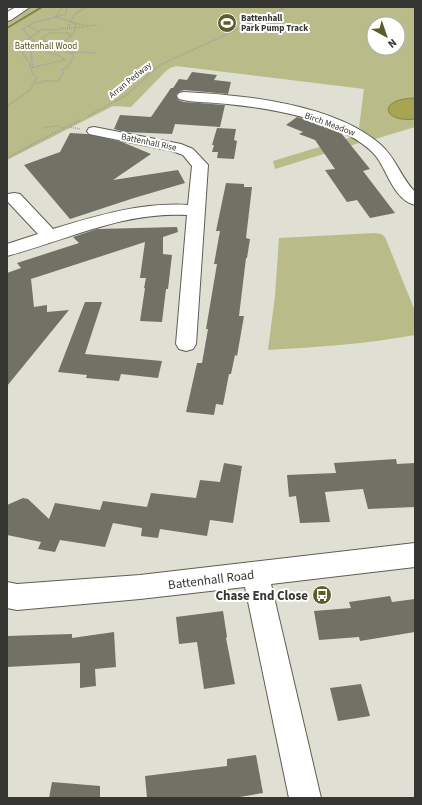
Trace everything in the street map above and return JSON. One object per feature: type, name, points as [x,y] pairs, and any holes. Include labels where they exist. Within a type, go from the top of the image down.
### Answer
[{"type":"street","points":[[7,18],[24,7]]},
{"type":"street","name":"Birch Meadow","points":[[184,96],[217,92],[312,116],[353,131],[367,140],[383,154],[397,181],[406,193],[415,200]]},
{"type":"street","name":"Battenhall Rise","points":[[94,132],[176,147],[188,152],[200,165],[186,344]]},
{"type":"street","points":[[16,197],[49,236]]},
{"type":"street","points":[[7,250],[49,236],[125,215],[163,209],[196,211]]},
{"type":"street","name":"Battenhall Road","points":[[7,595],[17,597],[140,587],[415,555]]},
{"type":"street","points":[[255,573],[305,798]]},
{"type":"path","points":[[55,17],[63,7]]},
{"type":"path","points":[[36,44],[23,29],[66,14],[67,7]]},
{"type":"path","points":[[59,29],[69,27],[70,22],[78,10],[88,7]]},
{"type":"path","name":"Arran Pedway","points":[[7,158],[125,96],[160,65],[286,7]]},
{"type":"path","points":[[55,17],[60,21],[81,22],[86,26]]},
{"type":"path","points":[[8,105],[27,93],[35,84],[37,78],[32,73],[30,45],[64,41],[70,37],[76,25],[70,22]]},
{"type":"path","points":[[32,67],[24,56],[21,45],[42,29],[74,29],[97,25]]},
{"type":"path","points":[[28,26],[39,32]]},
{"type":"path","points":[[70,37],[69,33],[50,33],[42,38],[55,47],[71,53],[76,51],[95,53]]},
{"type":"path","points":[[35,84],[43,81],[58,81],[63,73],[62,69],[68,67],[74,56],[64,41]]},
{"type":"path","points":[[32,67],[65,60],[58,55],[48,53],[49,50],[55,47]]},
{"type":"path","points":[[43,128],[56,126],[65,128]]},
{"type":"green space","name":"Battenhall Wood","points":[[29,7],[415,7],[415,127],[375,139],[359,128],[364,89],[176,66],[166,71],[131,107],[113,106],[7,160],[7,20]]},
{"type":"green space","points":[[352,137],[359,143],[275,169],[273,161]]},
{"type":"green space","points":[[375,233],[381,234],[385,237],[415,311],[415,335],[360,343],[268,350],[275,296],[279,238]]},
{"type":"shaded area","points":[[415,98],[415,119],[396,118],[388,110],[389,106],[394,102],[402,99]]},
{"type":"building","points":[[192,72],[217,75],[214,80],[231,82],[228,94],[184,90],[176,95],[178,100],[184,102],[225,105],[220,127],[175,124],[172,134],[125,132],[114,129],[120,115],[151,117],[179,79],[187,80]]},
{"type":"building","points":[[297,117],[341,133],[370,169],[363,171],[395,213],[370,218],[357,200],[347,202],[325,170],[335,169],[315,140],[299,134],[303,132],[286,125]]},
{"type":"building","points":[[217,128],[236,129],[234,140],[237,141],[234,159],[217,158],[218,152],[212,152],[214,145],[212,145]]},
{"type":"building","points":[[70,133],[87,134],[122,142],[151,154],[113,180],[178,170],[185,183],[70,219],[24,165],[60,152]]},
{"type":"building","points":[[226,183],[244,184],[244,187],[252,187],[246,238],[250,239],[246,258],[239,316],[244,316],[237,356],[235,355],[231,374],[229,374],[223,405],[216,404],[214,415],[186,412],[197,363],[202,363],[208,329],[206,329],[217,264],[214,264],[220,231],[216,231]]},
{"type":"building","points":[[177,227],[178,232],[163,237],[163,254],[172,255],[162,322],[140,321],[146,278],[140,278],[145,242],[31,279],[34,307],[47,305],[47,312],[69,310],[7,386],[7,273],[21,268],[17,263],[79,243],[73,237],[97,229]]},
{"type":"building","points":[[85,302],[102,302],[85,354],[162,361],[158,378],[121,374],[119,381],[86,378],[87,375],[58,372]]},
{"type":"building","points":[[396,459],[397,464],[415,463],[415,507],[368,509],[363,489],[325,492],[330,522],[300,523],[296,496],[289,497],[287,475],[336,473],[334,463]]},
{"type":"building","points":[[224,463],[242,466],[233,523],[210,520],[207,536],[160,529],[158,538],[141,536],[142,528],[113,523],[105,547],[60,540],[55,552],[38,549],[41,542],[7,535],[7,505],[23,498],[28,499],[49,519],[55,503],[100,510],[103,501],[147,507],[151,493],[196,498],[200,480],[220,482]]},
{"type":"building","points":[[390,596],[392,602],[415,599],[415,632],[360,641],[359,637],[319,640],[314,611],[351,608],[349,602]]},
{"type":"building","points":[[223,611],[226,638],[235,684],[204,689],[197,642],[179,644],[176,617]]},
{"type":"building","points":[[114,632],[116,667],[95,669],[96,686],[80,688],[80,663],[7,667],[7,636],[72,634],[72,638]]},
{"type":"building","points":[[361,684],[370,716],[338,721],[330,688]]},
{"type":"building","points":[[256,755],[263,793],[234,798],[147,798],[145,776],[227,766],[227,759]]},
{"type":"building","points":[[52,782],[100,786],[100,798],[49,798]]},
{"type":"waterway","points":[[7,28],[42,7]]},
{"type":"place","name":"Battenhall Park Pump Track","points":[[227,23]]},
{"type":"place","name":"Chase End Close","points":[[322,595]]}]
